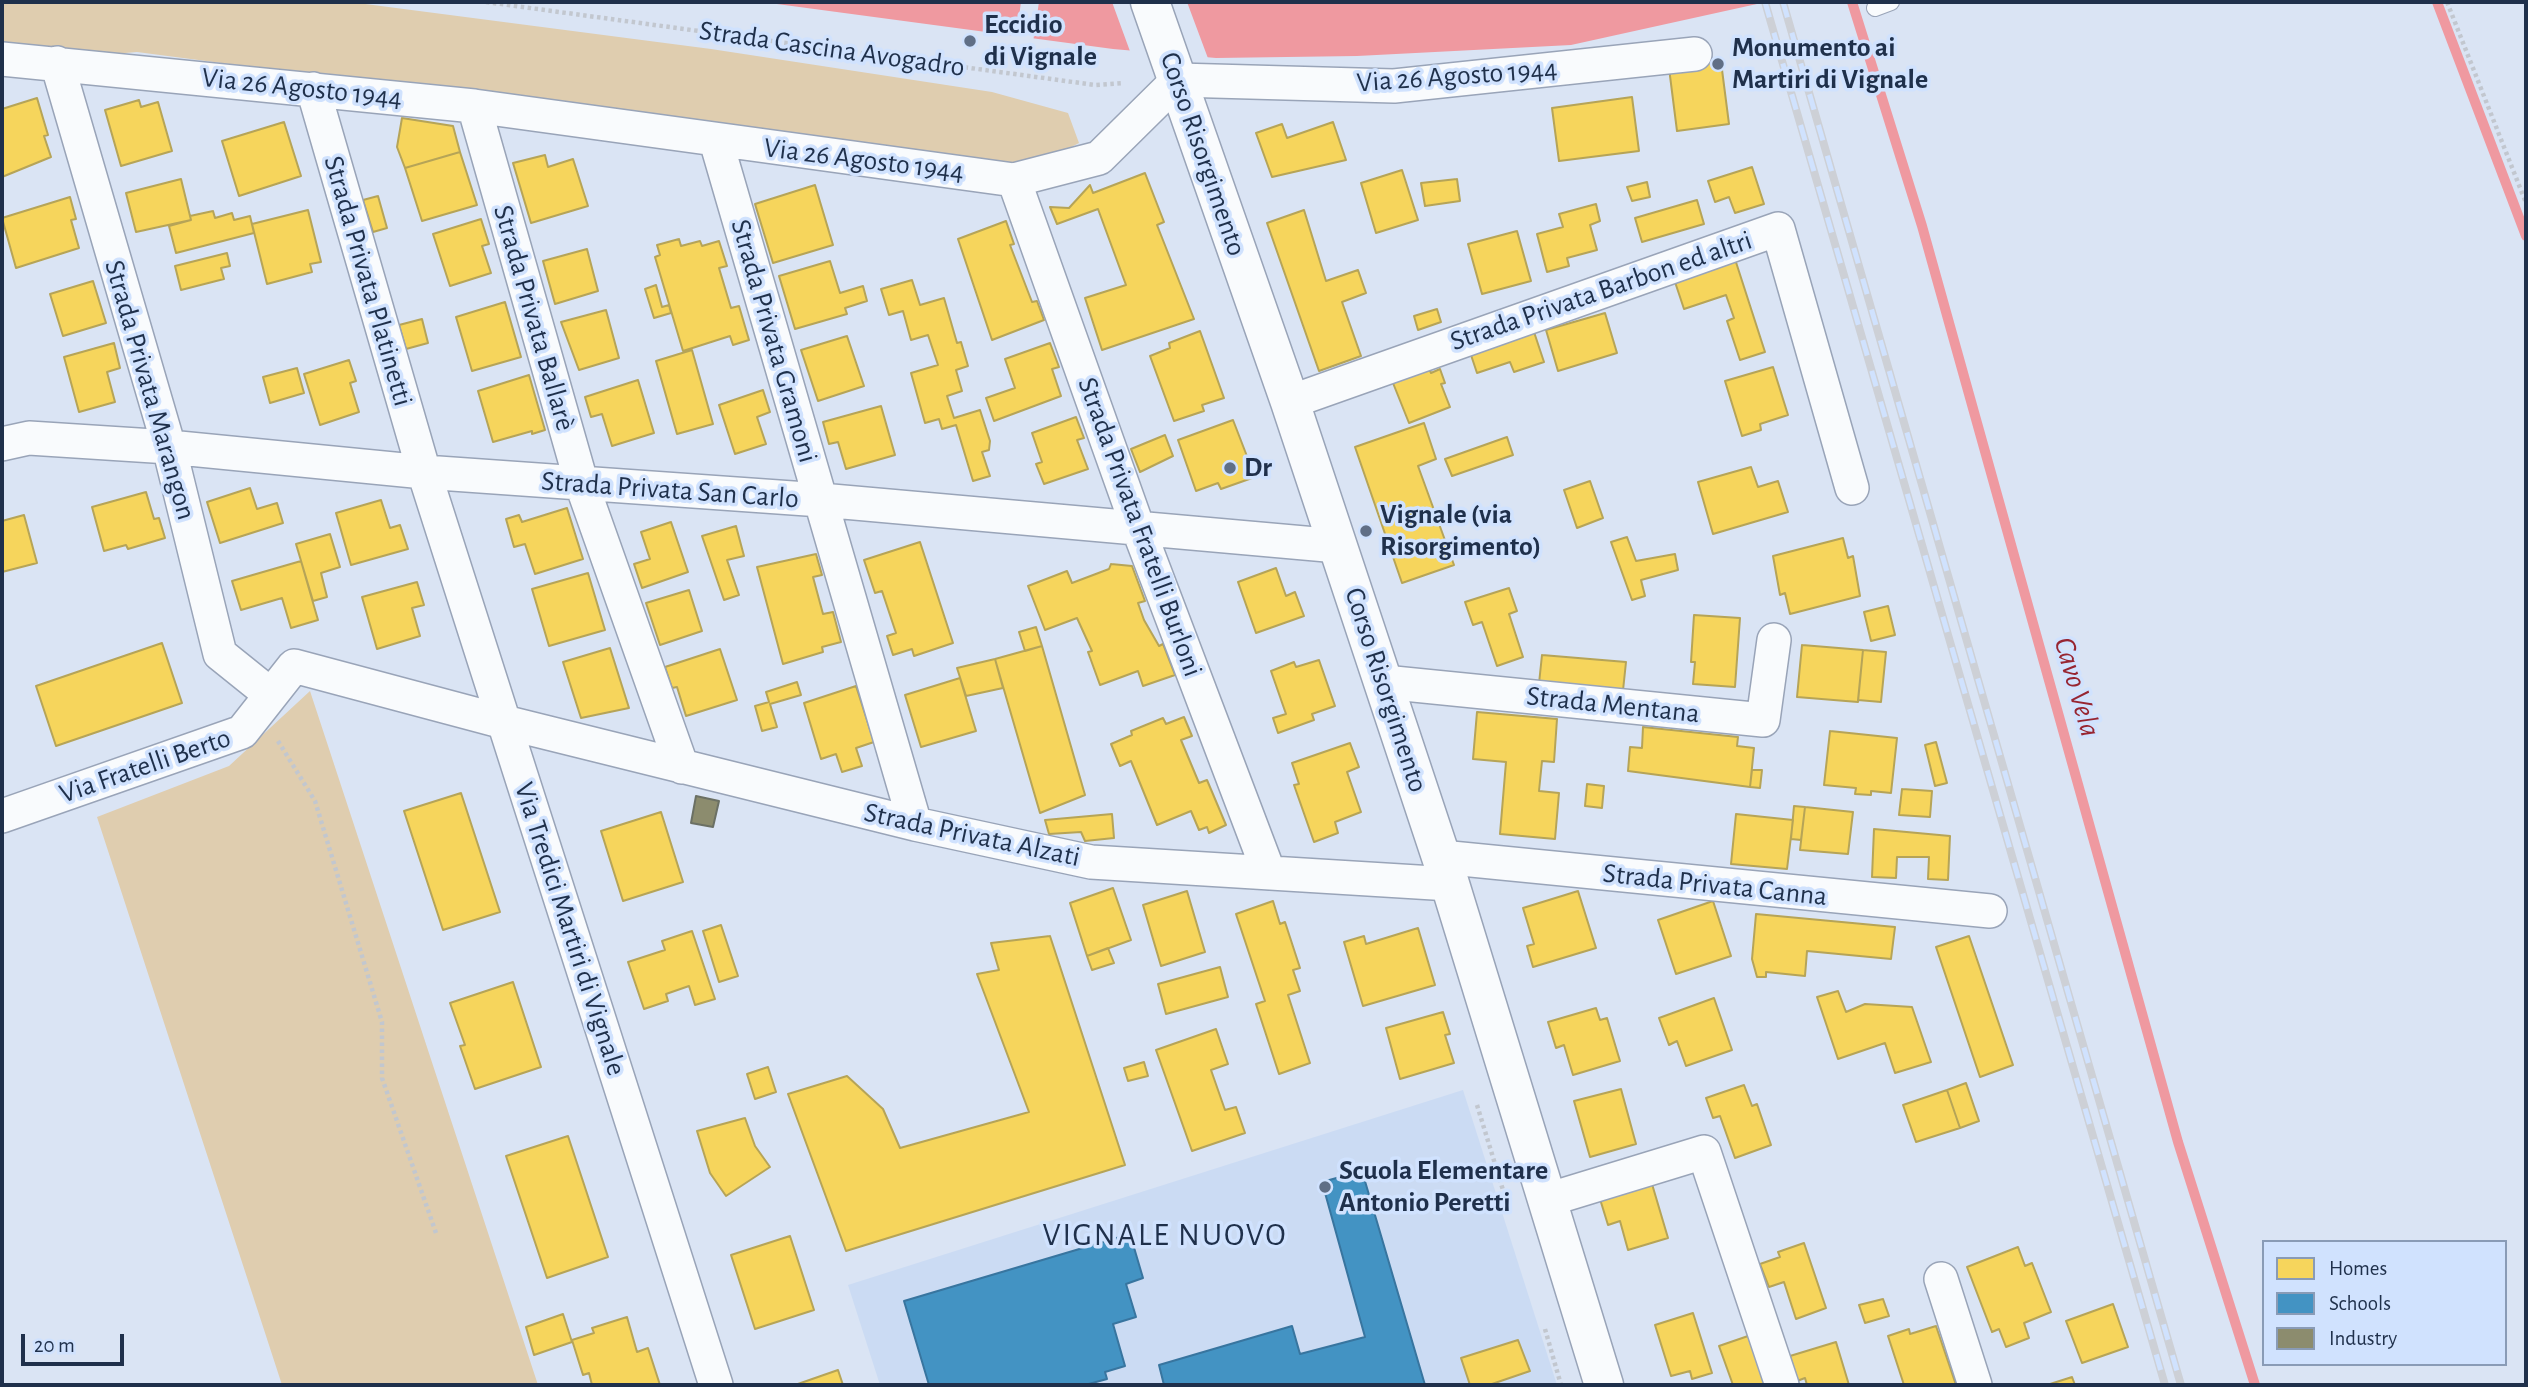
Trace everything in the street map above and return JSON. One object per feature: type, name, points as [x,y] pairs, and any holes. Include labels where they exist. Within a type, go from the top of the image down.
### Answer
[{"type":"main road","name":"Corso Risorgimento","points":[[1150,2],[1290,402],[1384,682],[1446,871],[1604,1385]]},
{"type":"street","name":"Via 26 Agosto 1944","points":[[2,59],[474,106],[1014,180],[1099,158],[1175,73],[1394,86],[1695,54]]},
{"type":"street","name":"Strada Privata Marangon","points":[[57,64],[169,447],[220,654],[271,695]]},
{"type":"street","name":"Strada Privata Platinetti","points":[[313,89],[424,472]]},
{"type":"street","name":"Strada Privata Ballarè","points":[[474,106],[582,485],[682,767]]},
{"type":"street","name":"Strada Privata Gramoni","points":[[716,141],[915,824]]},
{"type":"street","name":"Strada Privata Fratelli Burloni","points":[[1014,180],[1138,528],[1269,873]]},
{"type":"street","name":"Strada Privata Barbon ed altri","points":[[1290,402],[1778,229],[1852,488]]},
{"type":"street","name":"Strada Privata San Carlo","points":[[2,444],[29,438],[169,447],[424,472],[821,500],[1338,546]]},
{"type":"street","name":"Via Tredici Martiri di Vignale","points":[[424,472],[716,1385]]},
{"type":"street","name":"Strada Mentana","points":[[1384,682],[1763,720],[1774,640]]},
{"type":"street","name":"Via Fratelli Berto","points":[[2,816],[242,732],[293,666],[504,722]]},
{"type":"street","name":"Strada Privata Alzati","points":[[504,722],[915,824],[1091,862],[1269,873],[1446,871]]},
{"type":"street","name":"Strada Privata Canna","points":[[1446,871],[1990,911]]},
{"type":"street","points":[[1547,1200],[1704,1152],[1782,1385]]},
{"type":"street","points":[[1941,1279],[1975,1385]]},
{"type":"lane","points":[[1875,8],[1891,2]]},
{"type":"path","name":"Strada Cascina Avogadro","points":[[486,2],[1095,85],[1175,73]]},
{"type":"path","points":[[2447,2],[2526,203]]},
{"type":"path","points":[[242,732],[274,734],[315,801],[382,1022],[382,1078],[436,1233]]},
{"type":"shaded area","points":[[2,2],[350,2],[711,49],[992,92],[1068,113],[1079,143],[1046,160],[1013,166],[137,52],[78,57],[2,45]]},
{"type":"shaded area","points":[[762,2],[1766,2],[1571,45],[1357,56],[1216,58],[1113,49]]},
{"type":"shaded area","points":[[310,691],[538,1385],[282,1385],[97,817],[229,766]]},
{"type":"shaded area","name":"Scuola Elementare Antonio Peretti","points":[[1463,1090],[1557,1385],[880,1385],[848,1285]]},
{"type":"pier","points":[[1021,2],[1039,2],[1033,42],[1016,39]]},
{"type":"pier","points":[[1112,2],[1187,2],[1209,61],[1131,54]]},
{"type":"building: Homes","points":[[1721,62],[1729,124],[1677,131],[1669,68]]},
{"type":"building: Homes","points":[[1632,97],[1639,151],[1559,161],[1552,108]]},
{"type":"building: Homes","points":[[37,98],[48,135],[44,136],[51,157],[2,177],[2,109]]},
{"type":"building: Homes","points":[[139,100],[141,107],[158,102],[172,151],[121,166],[105,110]]},
{"type":"building: Homes","points":[[402,118],[453,126],[460,152],[405,168],[397,147]]},
{"type":"building: Homes","points":[[284,122],[301,176],[239,196],[222,141]]},
{"type":"building: Homes","points":[[1333,122],[1346,160],[1272,177],[1256,133],[1282,124],[1287,138]]},
{"type":"building: Homes","points":[[460,152],[477,205],[422,221],[405,168]]},
{"type":"building: Homes","points":[[545,155],[548,167],[573,159],[588,206],[531,223],[513,163]]},
{"type":"building: Homes","points":[[1752,167],[1764,204],[1735,213],[1729,197],[1715,202],[1708,181]]},
{"type":"building: Homes","points":[[1402,170],[1418,220],[1376,233],[1361,183]]},
{"type":"building: Homes","points":[[1145,173],[1164,222],[1157,225],[1194,319],[1102,350],[1085,298],[1126,285],[1098,209],[1057,224],[1050,207],[1069,208],[1090,185],[1093,193]]},
{"type":"building: Homes","points":[[181,179],[191,220],[136,232],[126,193]]},
{"type":"building: Homes","points":[[1457,179],[1460,201],[1425,206],[1421,183]]},
{"type":"building: Homes","points":[[1647,182],[1650,197],[1632,201],[1627,187]]},
{"type":"building: Homes","points":[[815,185],[833,245],[773,263],[755,204]]},
{"type":"building: Homes","points":[[378,196],[387,228],[373,232],[363,200]]},
{"type":"building: Homes","points":[[70,197],[76,219],[71,220],[79,248],[16,268],[2,218]]},
{"type":"building: Homes","points":[[1697,200],[1704,224],[1642,242],[1635,218]]},
{"type":"building: Homes","points":[[1596,204],[1600,221],[1590,225],[1597,250],[1567,258],[1569,266],[1547,272],[1537,234],[1563,227],[1559,214]]},
{"type":"building: Homes","points":[[308,210],[321,262],[310,264],[312,272],[267,284],[252,224]]},
{"type":"building: Homes","points":[[1304,210],[1326,281],[1358,270],[1366,293],[1342,302],[1361,356],[1319,371],[1267,223]]},
{"type":"building: Homes","points":[[213,211],[215,218],[232,213],[234,220],[250,216],[254,233],[176,253],[169,226],[191,220],[190,216]]},
{"type":"building: Homes","points":[[481,219],[489,244],[482,246],[491,273],[450,286],[433,234]]},
{"type":"building: Homes","points":[[1006,221],[1014,244],[1010,245],[1032,302],[1037,301],[1044,320],[992,340],[958,239]]},
{"type":"building: Homes","points":[[1517,231],[1531,281],[1482,294],[1468,244]]},
{"type":"building: Homes","points":[[679,239],[681,246],[700,241],[702,246],[719,241],[727,266],[719,268],[731,308],[739,306],[749,340],[733,345],[730,336],[683,351],[655,257],[660,255],[657,245]]},
{"type":"building: Homes","points":[[587,249],[598,291],[555,304],[543,261]]},
{"type":"building: Homes","points":[[227,253],[230,266],[221,268],[224,279],[181,290],[175,266]]},
{"type":"building: Homes","points":[[1734,256],[1765,352],[1740,360],[1727,321],[1734,318],[1726,295],[1684,309],[1673,276]]},
{"type":"building: Homes","points":[[830,261],[840,293],[863,286],[867,301],[845,308],[847,314],[795,329],[779,276]]},
{"type":"building: Homes","points":[[912,280],[920,305],[944,298],[957,343],[961,342],[968,366],[956,370],[962,391],[947,396],[954,418],[980,410],[990,441],[989,450],[982,452],[990,476],[973,481],[956,425],[942,429],[939,419],[925,423],[911,373],[938,365],[928,335],[911,340],[903,311],[889,315],[881,289]]},
{"type":"building: Homes","points":[[93,281],[106,323],[63,336],[50,294]]},
{"type":"building: Homes","points":[[656,285],[662,307],[669,305],[671,313],[654,318],[645,289]]},
{"type":"building: Homes","points":[[505,302],[521,357],[472,371],[456,317]]},
{"type":"building: Homes","points":[[1437,309],[1441,322],[1418,330],[1414,316]]},
{"type":"building: Homes","points":[[606,310],[619,358],[579,370],[561,322]]},
{"type":"building: Homes","points":[[1605,313],[1617,353],[1558,371],[1546,330]]},
{"type":"building: Homes","points":[[422,319],[428,343],[406,349],[399,325]]},
{"type":"building: Homes","points":[[1530,320],[1544,362],[1514,372],[1510,362],[1477,373],[1466,340]]},
{"type":"building: Homes","points":[[1200,331],[1224,398],[1202,405],[1204,411],[1174,421],[1150,356],[1170,348],[1169,343]]},
{"type":"building: Homes","points":[[847,336],[864,386],[818,401],[801,350]]},
{"type":"building: Homes","points":[[114,343],[120,368],[107,372],[115,402],[79,412],[64,357]]},
{"type":"building: Homes","points":[[1050,343],[1059,367],[1052,369],[1061,396],[994,421],[986,398],[1015,388],[1005,359]]},
{"type":"building: Homes","points":[[692,350],[713,424],[677,434],[656,361]]},
{"type":"building: Homes","points":[[1425,359],[1431,373],[1440,369],[1445,383],[1441,384],[1450,407],[1409,423],[1389,373]]},
{"type":"building: Homes","points":[[349,360],[356,381],[350,383],[359,412],[320,425],[304,374]]},
{"type":"building: Homes","points":[[1773,367],[1788,415],[1760,424],[1761,430],[1742,436],[1725,381]]},
{"type":"building: Homes","points":[[297,368],[304,393],[270,403],[263,377]]},
{"type":"building: Homes","points":[[529,375],[545,430],[493,442],[478,391]]},
{"type":"building: Homes","points":[[638,380],[654,433],[612,446],[602,414],[591,417],[585,397]]},
{"type":"building: Homes","points":[[763,390],[770,412],[757,417],[766,444],[735,454],[719,405]]},
{"type":"building: Homes","points":[[881,406],[895,455],[846,469],[838,442],[829,444],[823,422]]},
{"type":"building: Homes","points":[[1076,417],[1084,438],[1077,440],[1088,469],[1044,484],[1036,464],[1042,462],[1032,433]]},
{"type":"building: Homes","points":[[1233,420],[1255,477],[1221,489],[1218,483],[1196,491],[1178,440]]},
{"type":"building: Homes","points":[[1424,423],[1436,459],[1418,466],[1454,565],[1402,583],[1355,447]]},
{"type":"building: Homes","points":[[1165,435],[1173,456],[1140,472],[1131,449]]},
{"type":"building: Homes","points":[[1507,437],[1513,455],[1452,476],[1445,459]]},
{"type":"building: Homes","points":[[1751,467],[1758,487],[1778,481],[1788,512],[1713,534],[1698,482]]},
{"type":"building: Homes","points":[[1590,481],[1603,518],[1577,528],[1564,490]]},
{"type":"building: Homes","points":[[250,488],[257,509],[277,503],[283,523],[220,543],[207,502]]},
{"type":"building: Homes","points":[[146,492],[154,519],[159,518],[165,538],[128,549],[126,545],[104,551],[92,507]]},
{"type":"building: Homes","points":[[381,500],[390,528],[400,525],[408,549],[351,565],[336,513]]},
{"type":"building: Homes","points":[[567,508],[583,559],[535,574],[525,544],[514,547],[506,519],[519,515],[522,522]]},
{"type":"building: Homes","points":[[24,515],[37,563],[2,572],[2,521]]},
{"type":"building: Homes","points":[[671,522],[688,572],[642,588],[634,564],[650,559],[641,532]]},
{"type":"building: Homes","points":[[736,526],[744,556],[727,560],[739,595],[724,600],[702,536]]},
{"type":"building: Homes","points":[[330,534],[340,567],[321,573],[327,597],[313,601],[296,544]]},
{"type":"building: Homes","points":[[1627,537],[1636,561],[1675,554],[1678,570],[1641,580],[1645,596],[1632,600],[1611,542]]},
{"type":"building: Homes","points":[[1843,538],[1848,558],[1853,556],[1860,596],[1790,614],[1785,593],[1780,595],[1773,556]]},
{"type":"building: Homes","points":[[920,542],[953,643],[914,656],[912,649],[893,655],[887,636],[896,633],[882,591],[875,593],[864,560]]},
{"type":"building: Homes","points":[[816,554],[822,575],[813,577],[823,614],[833,612],[841,642],[822,647],[823,652],[783,664],[757,567]]},
{"type":"building: Homes","points":[[301,561],[318,620],[291,628],[282,598],[241,610],[232,581]]},
{"type":"building: Homes","points":[[1111,564],[1132,566],[1145,601],[1138,603],[1144,620],[1159,646],[1163,644],[1175,675],[1143,686],[1138,671],[1100,685],[1088,652],[1092,651],[1077,618],[1045,630],[1028,586],[1067,571],[1072,583],[1109,569]]},
{"type":"building: Homes","points":[[1276,568],[1286,596],[1295,592],[1304,616],[1256,633],[1238,582]]},
{"type":"building: Homes","points":[[588,573],[605,630],[549,646],[532,589]]},
{"type":"building: Homes","points":[[417,582],[424,605],[412,608],[420,636],[377,649],[362,597]]},
{"type":"building: Homes","points":[[1509,588],[1517,611],[1509,614],[1523,657],[1497,666],[1482,622],[1473,625],[1465,602]]},
{"type":"building: Homes","points":[[689,590],[702,631],[660,645],[646,603]]},
{"type":"building: Homes","points":[[1888,606],[1895,635],[1871,641],[1864,612]]},
{"type":"building: Homes","points":[[1694,615],[1740,618],[1735,687],[1693,684],[1695,662],[1691,662]]},
{"type":"building: Homes","points":[[1036,627],[1042,646],[1025,651],[1019,632]]},
{"type":"building: Homes","points":[[162,643],[182,703],[56,746],[36,686]]},
{"type":"building: Homes","points":[[1802,645],[1863,650],[1858,702],[1797,697]]},
{"type":"building: Homes","points":[[1042,646],[1085,795],[1040,813],[995,659]]},
{"type":"building: Homes","points":[[610,648],[629,708],[581,718],[563,662]]},
{"type":"building: Homes","points":[[720,649],[737,700],[686,716],[677,687],[672,688],[665,667]]},
{"type":"building: Homes","points":[[1863,650],[1886,652],[1881,702],[1858,700]]},
{"type":"building: Homes","points":[[1542,655],[1626,662],[1622,700],[1538,693]]},
{"type":"building: Homes","points":[[995,659],[1003,688],[966,696],[957,668]]},
{"type":"building: Homes","points":[[1319,660],[1335,706],[1312,714],[1314,720],[1278,733],[1273,718],[1286,714],[1271,671],[1294,662],[1296,667]]},
{"type":"building: Homes","points":[[960,678],[976,731],[921,747],[905,695]]},
{"type":"building: Homes","points":[[797,682],[801,695],[770,704],[777,727],[762,731],[755,706],[769,702],[766,692]]},
{"type":"building: Homes","points":[[856,686],[874,742],[856,748],[862,766],[842,772],[836,754],[821,759],[804,703]]},
{"type":"building: Homes","points":[[1477,712],[1557,719],[1554,762],[1542,761],[1539,791],[1559,793],[1555,839],[1500,834],[1506,762],[1473,759]]},
{"type":"building: Homes","points":[[1184,717],[1192,736],[1181,740],[1199,783],[1207,780],[1226,825],[1209,833],[1207,827],[1199,830],[1191,811],[1157,825],[1131,761],[1120,766],[1111,744],[1132,735],[1131,731],[1163,718],[1166,724]]},
{"type":"building: Homes","points":[[1643,727],[1738,737],[1737,746],[1754,748],[1750,787],[1628,771],[1630,747],[1642,748]]},
{"type":"building: Homes","points":[[1830,731],[1897,738],[1891,793],[1871,791],[1871,795],[1855,794],[1856,788],[1824,785]]},
{"type":"building: Homes","points":[[1936,742],[1947,783],[1935,786],[1925,745]]},
{"type":"building: Homes","points":[[1350,743],[1359,767],[1347,772],[1361,812],[1335,822],[1338,833],[1314,842],[1294,785],[1299,784],[1292,763]]},
{"type":"building: Homes","points":[[1752,770],[1762,770],[1760,788],[1750,787]]},
{"type":"building: Homes","points":[[1587,784],[1604,786],[1602,808],[1585,806]]},
{"type":"building: Homes","points":[[1902,789],[1932,791],[1930,817],[1899,815]]},
{"type":"building: Homes","points":[[461,793],[500,912],[443,930],[404,811]]},
{"type":"building: Homes","points":[[1794,806],[1805,807],[1801,840],[1791,839]]},
{"type":"building: Homes","points":[[1805,807],[1853,812],[1848,854],[1800,850]]},
{"type":"building: Homes","points":[[661,812],[683,882],[623,901],[601,831]]},
{"type":"building: Homes","points":[[1112,814],[1114,838],[1085,841],[1081,832],[1049,834],[1045,820]]},
{"type":"building: Homes","points":[[1736,814],[1793,820],[1787,869],[1731,864]]},
{"type":"building: Homes","points":[[1874,829],[1950,836],[1948,880],[1928,879],[1929,857],[1897,857],[1896,878],[1872,877]]},
{"type":"building: Homes","points":[[1113,888],[1131,940],[1087,956],[1070,903]]},
{"type":"building: Homes","points":[[1187,891],[1205,952],[1161,966],[1143,905]]},
{"type":"building: Homes","points":[[1578,891],[1596,948],[1533,967],[1527,946],[1534,944],[1523,908]]},
{"type":"building: Homes","points":[[1273,901],[1280,924],[1285,922],[1300,968],[1293,970],[1300,991],[1288,995],[1310,1063],[1279,1074],[1256,1004],[1265,1001],[1236,914]]},
{"type":"building: Homes","points":[[1713,901],[1731,956],[1676,974],[1658,920]]},
{"type":"building: Homes","points":[[1756,914],[1895,927],[1891,959],[1807,951],[1805,976],[1766,972],[1766,977],[1757,977],[1752,959]]},
{"type":"building: Homes","points":[[721,925],[738,976],[719,982],[703,931]]},
{"type":"building: Homes","points":[[1418,928],[1435,985],[1363,1006],[1344,942],[1364,936],[1366,944]]},
{"type":"building: Homes","points":[[692,931],[715,999],[695,1005],[689,986],[666,994],[668,1001],[644,1009],[628,962],[665,950],[662,941]]},
{"type":"building: Homes","points":[[1050,936],[1125,1165],[846,1251],[788,1094],[847,1076],[883,1109],[900,1148],[1029,1112],[977,974],[999,970],[991,943]]},
{"type":"building: Homes","points":[[1969,936],[2013,1065],[1980,1077],[1936,947]]},
{"type":"building: Homes","points":[[1108,948],[1114,963],[1092,970],[1087,956]]},
{"type":"building: Homes","points":[[1220,967],[1228,997],[1166,1014],[1158,984]]},
{"type":"building: Homes","points":[[513,982],[541,1067],[475,1089],[460,1046],[465,1045],[450,1003]]},
{"type":"building: Homes","points":[[1838,991],[1846,1012],[1865,1004],[1912,1007],[1931,1062],[1895,1073],[1885,1043],[1838,1059],[1817,997]]},
{"type":"building: Homes","points":[[1714,998],[1732,1050],[1686,1066],[1677,1041],[1669,1045],[1659,1018]]},
{"type":"building: Homes","points":[[1596,1008],[1600,1020],[1607,1018],[1620,1061],[1573,1075],[1564,1045],[1556,1048],[1548,1022]]},
{"type":"building: Homes","points":[[1443,1012],[1450,1034],[1445,1035],[1454,1063],[1400,1079],[1386,1028]]},
{"type":"building: Homes","points":[[1216,1029],[1228,1064],[1211,1070],[1225,1110],[1236,1107],[1245,1133],[1192,1151],[1156,1050]]},
{"type":"building: Homes","points":[[1144,1062],[1148,1076],[1128,1081],[1124,1068]]},
{"type":"building: Homes","points":[[768,1067],[776,1092],[755,1099],[747,1074]]},
{"type":"building: Homes","points":[[1966,1083],[1979,1121],[1960,1128],[1947,1090]]},
{"type":"building: Homes","points":[[1744,1085],[1752,1106],[1757,1104],[1771,1145],[1735,1158],[1720,1116],[1713,1118],[1706,1098]]},
{"type":"building: Homes","points":[[1621,1089],[1636,1144],[1590,1157],[1574,1101]]},
{"type":"building: Homes","points":[[1947,1090],[1960,1128],[1916,1142],[1903,1105]]},
{"type":"building: Homes","points":[[745,1118],[755,1146],[770,1167],[726,1196],[710,1173],[697,1131]]},
{"type":"building: Homes","points":[[568,1136],[608,1257],[547,1278],[506,1156]]},
{"type":"building: Homes","points":[[1652,1184],[1668,1238],[1628,1250],[1620,1221],[1608,1225],[1600,1199]]},
{"type":"building: Homes","points":[[790,1236],[814,1310],[755,1329],[731,1255]]},
{"type":"building: Homes","points":[[1804,1243],[1826,1308],[1796,1319],[1784,1282],[1769,1287],[1760,1264],[1780,1257],[1778,1252]]},
{"type":"building: Homes","points":[[2018,1247],[2025,1266],[2032,1263],[2051,1312],[2024,1323],[2029,1338],[2006,1347],[1999,1329],[1992,1332],[1967,1267]]},
{"type":"building: Homes","points":[[1883,1299],[1889,1316],[1865,1323],[1859,1305]]},
{"type":"building: Homes","points":[[2113,1304],[2128,1347],[2082,1363],[2066,1321]]},
{"type":"building: Homes","points":[[1693,1313],[1712,1373],[1692,1379],[1690,1371],[1671,1376],[1655,1325]]},
{"type":"building: Homes","points":[[563,1314],[572,1342],[534,1355],[526,1327]]},
{"type":"building: Homes","points":[[627,1317],[637,1352],[648,1348],[660,1385],[592,1385],[589,1373],[583,1375],[572,1340],[594,1333],[592,1328]]},
{"type":"building: Homes","points":[[1936,1326],[1956,1385],[1904,1385],[1888,1336],[1909,1329],[1910,1334]]},
{"type":"building: Homes","points":[[1751,1335],[1769,1385],[1733,1385],[1719,1346]]},
{"type":"building: Homes","points":[[1518,1340],[1530,1371],[1489,1385],[1470,1385],[1461,1358]]},
{"type":"building: Homes","points":[[1836,1342],[1849,1385],[1807,1385],[1805,1378],[1797,1381],[1790,1356]]},
{"type":"building: Homes","points":[[838,1370],[843,1385],[795,1385]]},
{"type":"building: Homes","points":[[2072,1377],[2075,1385],[2047,1385]]},
{"type":"building: Schools","points":[[1362,1171],[1425,1385],[1164,1385],[1159,1365],[1292,1326],[1300,1354],[1365,1337],[1322,1182]]},
{"type":"building: Schools","points":[[1130,1234],[1143,1278],[1126,1284],[1136,1317],[1113,1324],[1125,1366],[1105,1372],[1107,1379],[1085,1385],[929,1385],[904,1301]]},
{"type":"building: Industry","points":[[696,796],[719,801],[713,827],[691,823]]},
{"type":"waterway","name":"Cavo Vela","points":[[1852,2],[1922,226],[2178,1142],[2255,1385]]},
{"type":"waterway","points":[[2437,2],[2526,236]]},
{"type":"railway","points":[[1765,2],[2165,1385]]},
{"type":"railway","points":[[1783,2],[2181,1385]]},
{"type":"place","name":"Eccidio di Vignale","points":[[970,41]]},
{"type":"place","name":"Monumento ai Martiri di Vignale","points":[[1718,64]]},
{"type":"place","name":"Dr","points":[[1230,468]]},
{"type":"place","name":"Vignale (via Risorgimento)","points":[[1366,531]]},
{"type":"place","name":"Scuola Elementare Antonio Peretti","points":[[1325,1187]]},
{"type":"district","name":"VIGNALE NUOVO","points":[[1165,1235]]}]
